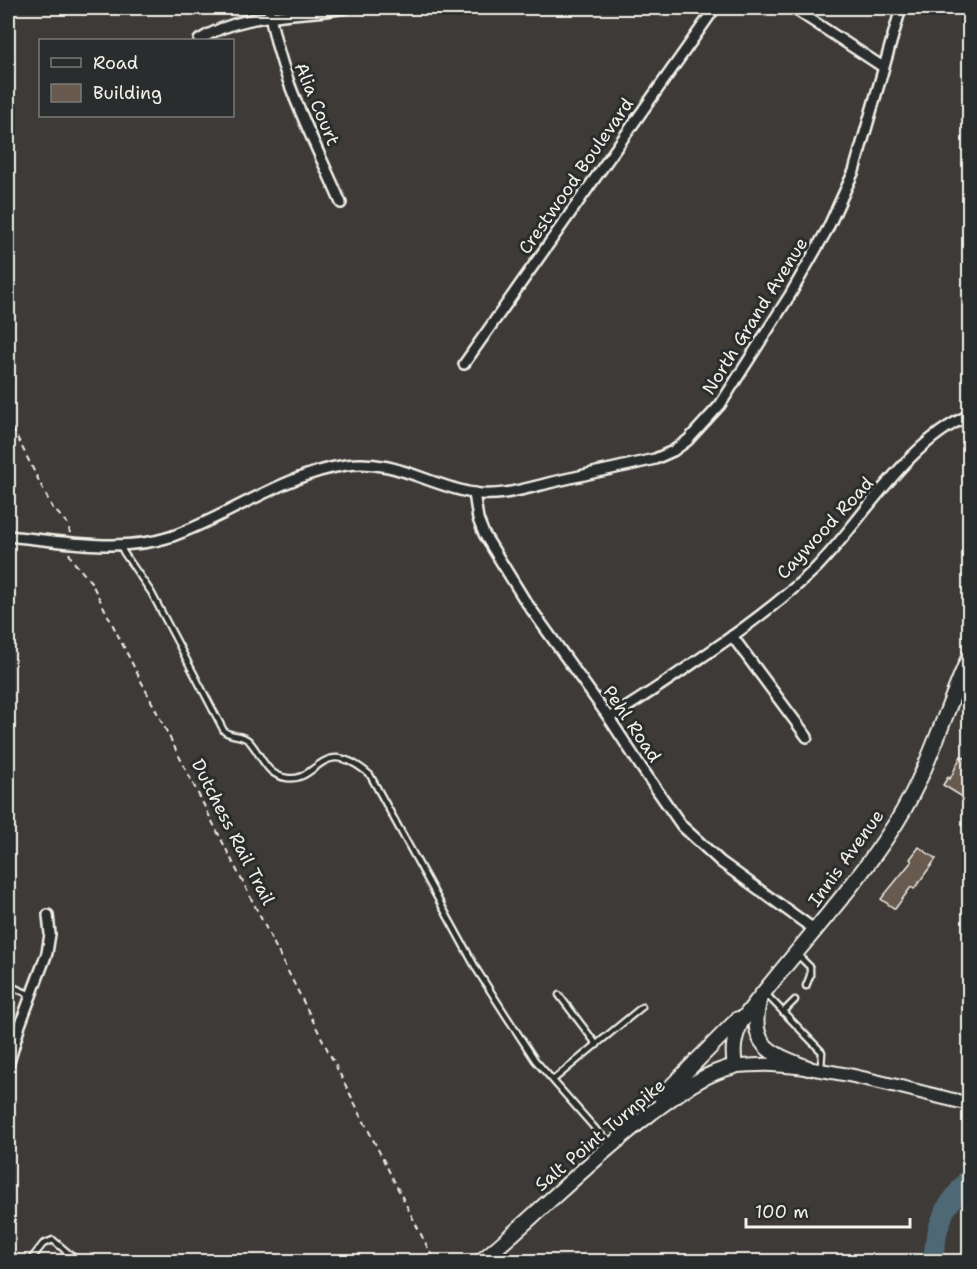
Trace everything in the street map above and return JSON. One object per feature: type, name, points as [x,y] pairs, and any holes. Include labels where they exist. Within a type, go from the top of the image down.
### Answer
[{"type":"main road","name":"Innis Avenue","points":[[735,1066],[734,1038],[741,1022],[851,886],[897,822],[924,766],[969,656]]},
{"type":"main road","points":[[762,994],[756,1014],[756,1031],[763,1044],[779,1057],[815,1070]]},
{"type":"main road","points":[[625,1133],[762,994]]},
{"type":"main road","name":"Salt Point Turnpike","points":[[480,1262],[625,1133],[701,1078],[718,1070],[735,1066]]},
{"type":"street","points":[[201,39],[224,27],[269,12],[346,8]]},
{"type":"street","name":"Crestwood Boulevard","points":[[464,364],[716,8]]},
{"type":"street","points":[[793,8],[883,68]]},
{"type":"street","name":"North Grand Avenue","points":[[8,536],[120,544],[168,537],[296,479],[325,469],[346,465],[394,467],[474,493],[492,493],[522,489],[655,459],[673,451],[688,440],[720,405],[790,295],[836,213],[854,171],[901,8]]},
{"type":"street","name":"Alia Court","points":[[269,12],[277,50],[288,80],[341,203]]},
{"type":"street","name":"Caywood Road","points":[[609,718],[645,697],[784,597],[816,567],[933,436],[969,415]]},
{"type":"street","name":"Pehl Road","points":[[474,493],[478,519],[484,534],[524,599],[682,826],[721,862],[815,930]]},
{"type":"street","points":[[732,636],[807,737]]},
{"type":"street","points":[[8,1066],[47,953],[50,934],[48,915]]},
{"type":"street","name":"Salt Point Turnpike","points":[[735,1066],[771,1064],[815,1070],[888,1082],[969,1104]]},
{"type":"lane","points":[[120,544],[152,592],[224,731],[229,735],[243,737],[249,741],[267,769],[284,778],[294,779],[302,776],[326,759],[336,758],[360,767],[370,775],[477,970],[536,1060],[599,1134],[613,1144]]},
{"type":"lane","points":[[796,953],[810,967],[810,976],[806,986]]},
{"type":"lane","points":[[8,985],[31,995]]},
{"type":"lane","points":[[762,994],[822,1052],[815,1070]]},
{"type":"lane","points":[[560,995],[597,1045]]},
{"type":"lane","points":[[783,1012],[795,999]]},
{"type":"lane","points":[[553,1080],[642,1007]]},
{"type":"lane","points":[[29,1262],[43,1244],[53,1240],[79,1262]]},
{"type":"path","name":"Dutchess Rail Trail","points":[[8,419],[52,507],[70,528],[70,557],[91,582],[435,1262]]},
{"type":"building","points":[[961,756],[969,761],[969,801],[943,785],[948,777],[950,779]]},
{"type":"building","points":[[919,847],[936,859],[914,889],[911,887],[895,909],[881,899],[912,861],[910,859]]},
{"type":"waterway","points":[[932,1262],[938,1229],[945,1210],[970,1176]]}]
